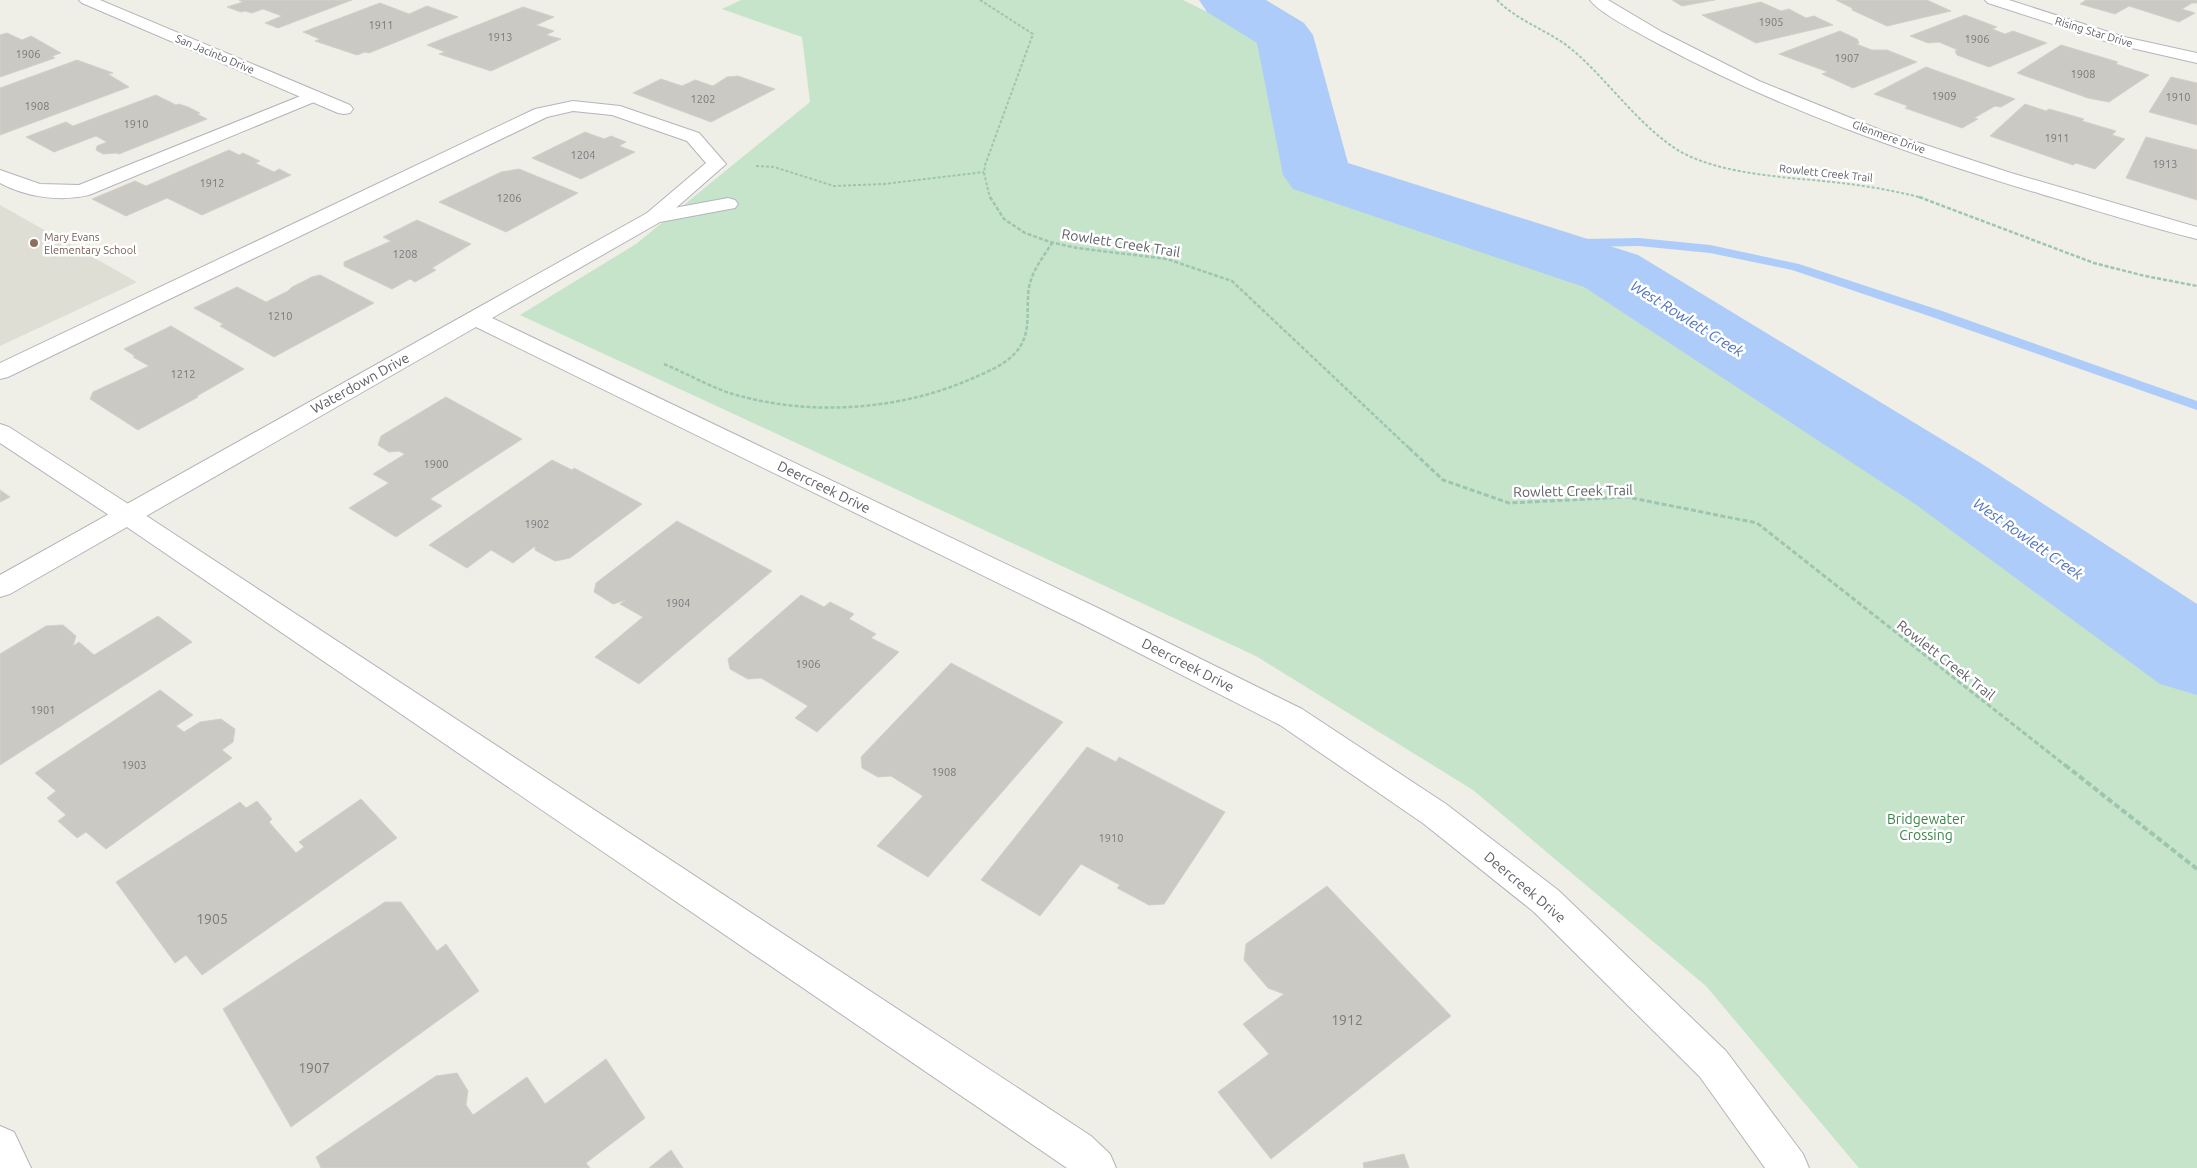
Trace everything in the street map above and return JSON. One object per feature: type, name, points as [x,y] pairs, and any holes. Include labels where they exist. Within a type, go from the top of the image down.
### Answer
[{"type":"street","name":"San Jacinto Drive","points":[[87,0],[344,109]]},
{"type":"street","name":"Glenmere Drive","points":[[1598,0],[1619,15],[1735,77],[1810,109],[1983,171],[2197,233]]},
{"type":"street","name":"Rising Star Drive","points":[[1993,0],[2120,40],[2197,58]]},
{"type":"street","points":[[0,176],[15,184],[55,193],[82,191],[313,96]]},
{"type":"street","points":[[0,372],[541,113],[573,106],[614,110],[693,137],[718,164],[654,216]]},
{"type":"street","name":"Waterdown Drive","points":[[0,587],[654,216],[728,204]]},
{"type":"street","name":"Deercreek Drive","points":[[475,318],[1092,616],[1291,717],[1436,814],[1546,901],[1713,1064],[1789,1168]]},
{"type":"street","points":[[0,432],[1077,1150],[1096,1168]]},
{"type":"street","points":[[0,1146],[11,1168]]},
{"type":"path","points":[[718,164],[774,167],[834,186],[884,184],[984,172],[1033,34],[980,0]]},
{"type":"path","name":"Rowlett Creek Trail","points":[[1497,0],[1520,21],[1572,49],[1653,130],[1680,151],[1702,161],[1758,174],[1870,186],[1905,193],[1934,202],[2061,252],[2111,268],[2163,281],[2197,286]]},
{"type":"path","name":"Rowlett Creek Trail","points":[[984,172],[991,205],[1002,219],[1018,231],[1052,243],[1158,257],[1193,266],[1232,282],[1443,480],[1509,503],[1627,497],[1757,524],[2197,869]]},
{"type":"path","points":[[658,361],[731,394],[773,403],[820,408],[857,407],[900,401],[941,392],[974,378],[1006,361],[1021,347],[1028,329],[1030,283],[1052,243]]},
{"type":"shaded area","name":"Mary Evans Elementary School","points":[[0,205],[137,282],[0,346]]},
{"type":"green space","name":"Bridgewater Crossing","points":[[741,0],[1183,0],[1258,37],[1295,175],[1607,280],[2197,685],[2197,1168],[1859,1168],[1706,986],[1473,790],[1256,656],[520,315],[636,244],[810,102],[802,37],[722,9]]},
{"type":"building","points":[[239,0],[352,0],[278,28],[265,23],[282,16],[263,9],[252,13],[241,12],[227,7],[243,2]]},
{"type":"building","points":[[1672,0],[1715,0],[1682,6]]},
{"type":"building","points":[[1836,0],[1927,0],[1951,11],[1887,26],[1852,10],[1852,8]]},
{"type":"building","points":[[2086,0],[2197,0],[2197,3],[2192,3],[2182,9],[2195,13],[2179,22],[2129,6],[2115,14],[2080,4]]},
{"type":"building","points":[[1761,2],[1781,11],[1789,9],[1806,18],[1814,16],[1833,25],[1756,43],[1702,15]]},
{"type":"building","points":[[380,3],[409,14],[427,6],[458,17],[369,53],[365,52],[357,55],[315,41],[320,39],[303,32]]},
{"type":"building","points":[[523,7],[554,17],[536,25],[554,31],[546,35],[561,39],[491,71],[439,54],[445,52],[427,45]]},
{"type":"building","points":[[1965,15],[1997,27],[1992,29],[2005,34],[2013,31],[2047,43],[1989,67],[1957,55],[1955,51],[1958,50],[1939,42],[1928,43],[1910,36]]},
{"type":"building","points":[[1840,31],[1857,39],[1859,43],[1856,44],[1872,50],[1887,50],[1917,62],[1853,88],[1822,74],[1828,72],[1779,54]]},
{"type":"building","points":[[7,33],[22,40],[31,36],[61,53],[52,56],[55,58],[0,77],[0,35]]},
{"type":"building","points":[[2061,45],[2118,62],[2116,64],[2149,75],[2109,102],[2088,98],[2017,73]]},
{"type":"building","points":[[77,60],[113,73],[108,74],[129,87],[0,135],[0,88]]},
{"type":"building","points":[[1926,67],[2015,99],[2001,107],[1995,106],[1974,118],[1978,119],[1962,128],[1905,108],[1908,106],[1874,94]]},
{"type":"building","points":[[738,76],[775,89],[711,122],[633,93],[661,79],[682,86],[695,80],[713,86],[727,77]]},
{"type":"building","points":[[2171,77],[2197,83],[2197,125],[2149,112]]},
{"type":"building","points":[[156,95],[176,105],[188,107],[207,119],[119,154],[103,154],[96,150],[97,146],[107,142],[96,136],[54,152],[26,137],[66,122],[73,126]]},
{"type":"building","points":[[2025,104],[2046,111],[2049,109],[2084,119],[2082,121],[2116,131],[2112,135],[2125,139],[2095,169],[2076,163],[2073,165],[1990,136]]},
{"type":"building","points":[[585,132],[604,139],[611,136],[626,142],[619,146],[635,152],[581,179],[532,158]]},
{"type":"building","points":[[2146,137],[2197,150],[2197,200],[2126,178]]},
{"type":"building","points":[[229,150],[239,155],[243,153],[260,161],[255,163],[274,172],[279,169],[291,175],[202,215],[167,198],[126,216],[92,199],[135,181],[146,186]]},
{"type":"building","points":[[519,169],[578,193],[506,232],[439,202],[501,172]]},
{"type":"building","points":[[417,220],[471,244],[432,268],[436,270],[415,282],[410,279],[392,289],[344,266],[344,262],[391,241],[383,237]]},
{"type":"building","points":[[320,275],[374,303],[274,357],[220,326],[223,324],[194,308],[237,287],[266,302],[312,277]]},
{"type":"building","points":[[171,326],[244,369],[138,430],[90,399],[93,392],[149,366],[133,357],[135,356],[124,349]]},
{"type":"building","points":[[446,397],[522,439],[430,499],[442,506],[396,537],[349,508],[389,483],[373,474],[405,454],[399,451],[389,452],[378,445],[381,436]]},
{"type":"building","points":[[552,460],[572,470],[574,468],[642,504],[570,558],[555,561],[535,550],[535,546],[513,563],[491,550],[467,568],[429,545]]},
{"type":"building","points":[[0,490],[10,497],[0,502]]},
{"type":"building","points":[[677,521],[772,571],[639,684],[595,657],[643,617],[620,604],[626,600],[613,604],[594,592],[596,583]]},
{"type":"building","points":[[801,595],[824,607],[830,602],[854,614],[849,619],[876,634],[871,638],[899,652],[817,732],[795,718],[808,706],[761,678],[748,679],[730,669],[728,659]]},
{"type":"building","points":[[158,616],[192,642],[0,765],[0,654],[46,626],[63,625],[76,636],[73,646],[79,642],[94,655]]},
{"type":"building","points":[[951,663],[1063,722],[928,877],[877,846],[923,796],[891,776],[878,777],[862,768],[861,757]]},
{"type":"building","points":[[160,690],[193,715],[176,726],[184,732],[200,722],[221,719],[235,729],[233,742],[222,750],[232,758],[106,849],[86,832],[77,838],[58,821],[66,815],[47,798],[56,791],[35,773]]},
{"type":"building","points":[[1087,747],[1116,762],[1119,757],[1225,812],[1164,904],[1149,905],[1117,888],[1120,885],[1081,864],[1040,916],[981,880]]},
{"type":"building","points":[[361,799],[397,838],[202,975],[186,955],[175,963],[116,882],[240,802],[246,808],[257,801],[272,819],[269,822],[296,853],[304,847],[299,842]]},
{"type":"building","points":[[1327,886],[1451,1016],[1271,1159],[1218,1092],[1269,1054],[1243,1024],[1284,994],[1268,988],[1244,960],[1246,944]]},
{"type":"building","points":[[385,902],[401,902],[437,951],[446,944],[479,991],[291,1127],[223,1009]]},
{"type":"building","points":[[606,1059],[645,1118],[586,1163],[590,1168],[321,1168],[316,1157],[436,1076],[457,1073],[468,1091],[466,1105],[473,1115],[527,1077],[545,1104]]},
{"type":"building","points":[[671,1150],[683,1168],[649,1168]]},
{"type":"building","points":[[1404,1154],[1409,1168],[1364,1168],[1363,1163]]},
{"type":"waterway","name":"West Rowlett Creek","points":[[1227,0],[1284,35],[1317,175],[1611,271],[1947,483],[2197,656]]},
{"type":"waterway","points":[[1527,244],[1639,242],[1710,249],[1795,267],[1937,314],[2197,406]]},
{"type":"place","name":"Mary Evans Elementary School","points":[[34,243]]}]
